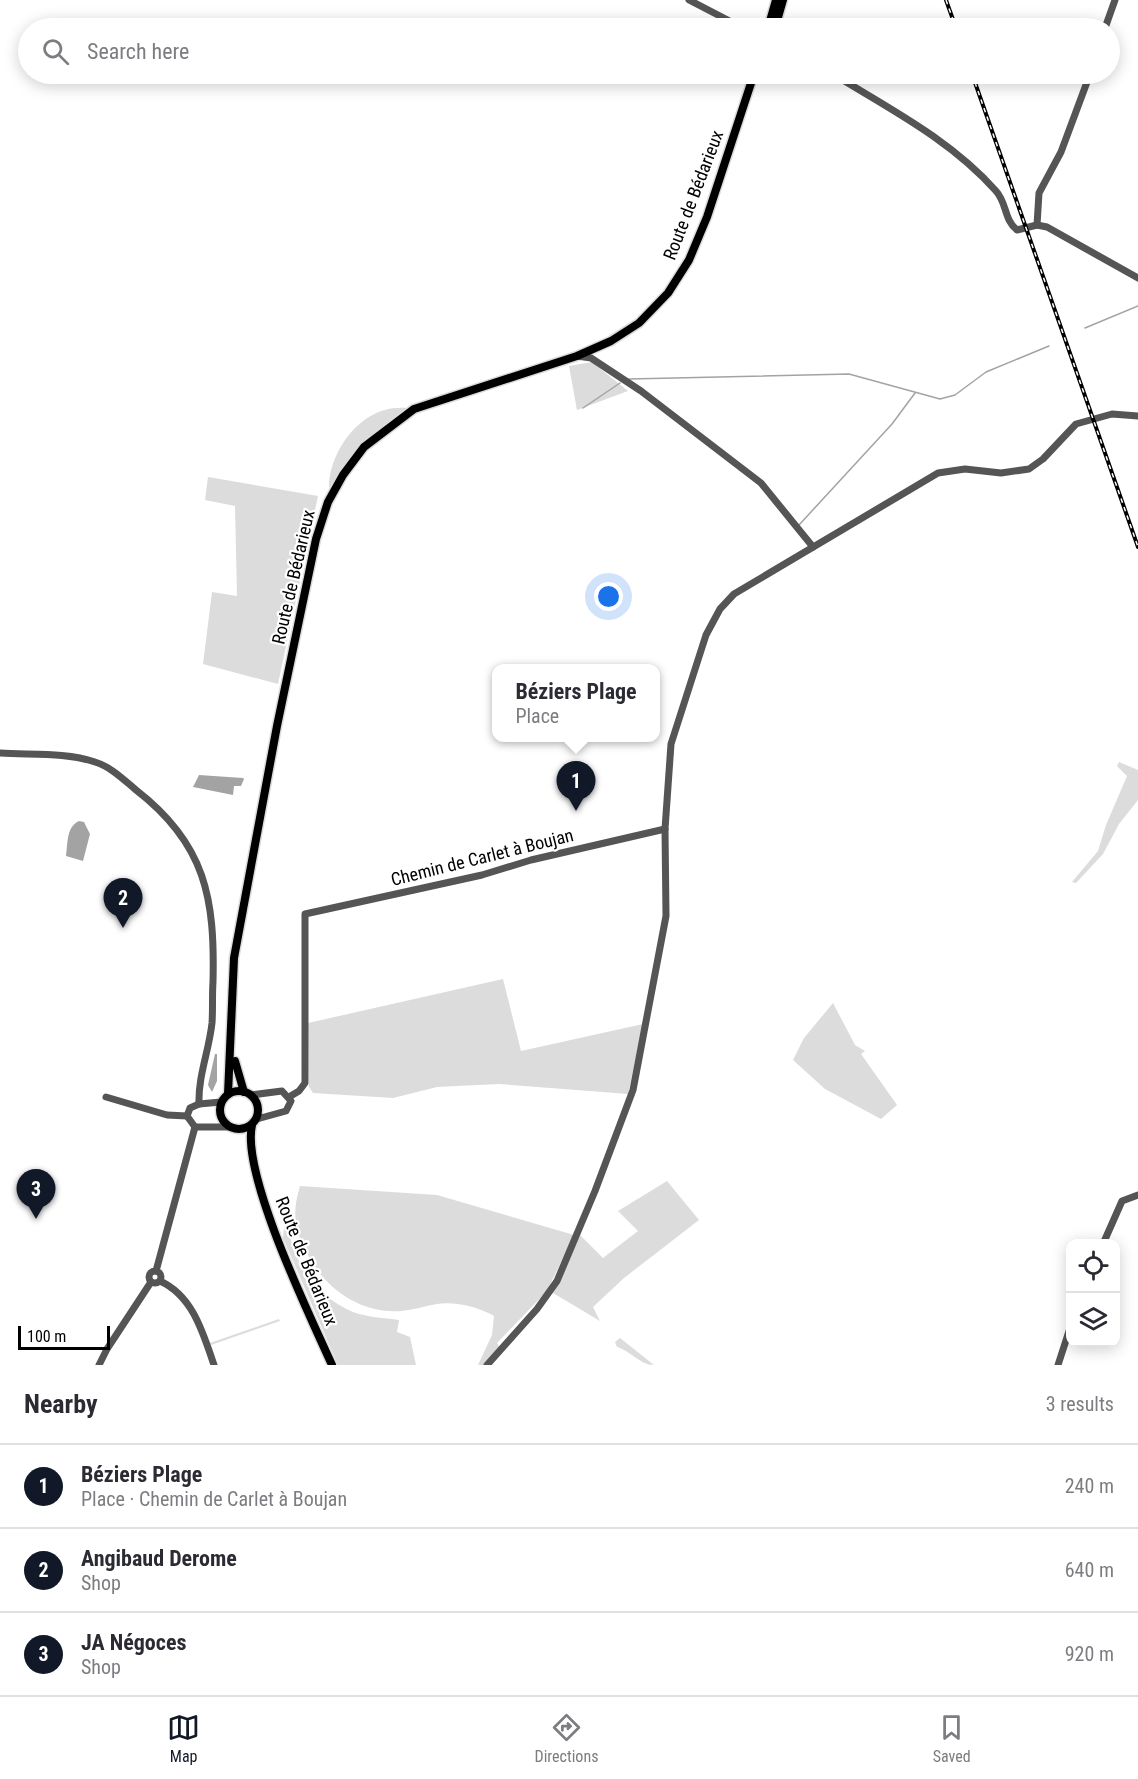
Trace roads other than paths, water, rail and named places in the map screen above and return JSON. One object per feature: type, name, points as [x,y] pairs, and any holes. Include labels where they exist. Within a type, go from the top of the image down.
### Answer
[{"type":"main road","points":[[774,18],[780,0]]},
{"type":"main road","name":"Route de Bédarieux","points":[[228,1094],[231,1046],[230,1005],[237,938],[277,726],[316,539],[328,502],[343,475],[364,447],[388,426],[414,409],[576,356],[611,341],[639,323],[668,293],[689,260],[752,84]]},
{"type":"main road","name":"Route de Bédarieux","points":[[231,1046],[247,1093]]},
{"type":"main road","points":[[247,1093],[257,1103],[254,1122],[233,1128],[220,1113],[221,1102],[228,1094],[247,1093]]},
{"type":"main road","name":"Route de Bédarieux","points":[[254,1122],[251,1143],[273,1228],[332,1365]]},
{"type":"main road","name":"Route de Bédarieux","points":[[233,1128],[243,1137],[256,1167]]},
{"type":"street","points":[[689,0],[724,18]]},
{"type":"street","points":[[1109,18],[1115,0]]},
{"type":"street","points":[[849,84],[938,138],[998,193],[1010,224],[1017,230],[1037,225],[1047,227],[1138,278]]},
{"type":"street","points":[[1037,225],[1039,193],[1061,152],[1086,84]]},
{"type":"street","points":[[576,356],[591,358],[633,386],[761,483],[813,547]]},
{"type":"street","points":[[487,1365],[537,1309],[557,1281],[595,1191],[633,1090],[666,916],[665,829],[671,744],[706,635],[720,609],[734,594],[938,473],[965,469],[1001,473],[1029,470],[1043,459],[1076,424],[1112,414],[1138,416]]},
{"type":"street","points":[[0,753],[65,757],[98,763],[111,770],[147,798],[190,849],[209,897],[214,935],[212,1023],[199,1085],[199,1104]]},
{"type":"street","name":"Chemin de Carlet à Boujan","points":[[289,1097],[299,1091],[305,1083],[303,998],[305,914],[482,875],[531,860],[665,829]]},
{"type":"street","points":[[247,1093],[279,1091],[289,1097],[291,1104],[286,1111],[254,1122]]},
{"type":"street","points":[[106,1097],[168,1115],[187,1116]]},
{"type":"street","points":[[187,1116],[190,1108],[199,1104],[221,1102]]},
{"type":"street","points":[[187,1116],[195,1127]]},
{"type":"street","points":[[195,1127],[233,1128]]},
{"type":"street","points":[[195,1127],[156,1271],[149,1275],[156,1282],[182,1297],[195,1315],[214,1365]]},
{"type":"street","points":[[1105,1239],[1122,1201],[1138,1195]]},
{"type":"street","points":[[99,1365],[107,1349],[156,1282]]},
{"type":"street","points":[[1058,1365],[1066,1342]]},
{"type":"waterway","points":[[1085,328],[1138,306]]},
{"type":"waterway","points":[[629,379],[849,374],[940,399],[955,395],[986,372],[1049,346]]},
{"type":"waterway","points":[[583,408],[620,383]]},
{"type":"waterway","points":[[799,525],[892,424],[915,393]]},
{"type":"railway","points":[[946,0],[952,18]]},
{"type":"railway","points":[[976,84],[1138,547]]},
{"type":"place","name":"Béziers Plage","points":[[576,811]]},
{"type":"place","name":"Angibaud Derome","points":[[123,928]]},
{"type":"place","name":"JA Négoces","points":[[36,1219]]}]
